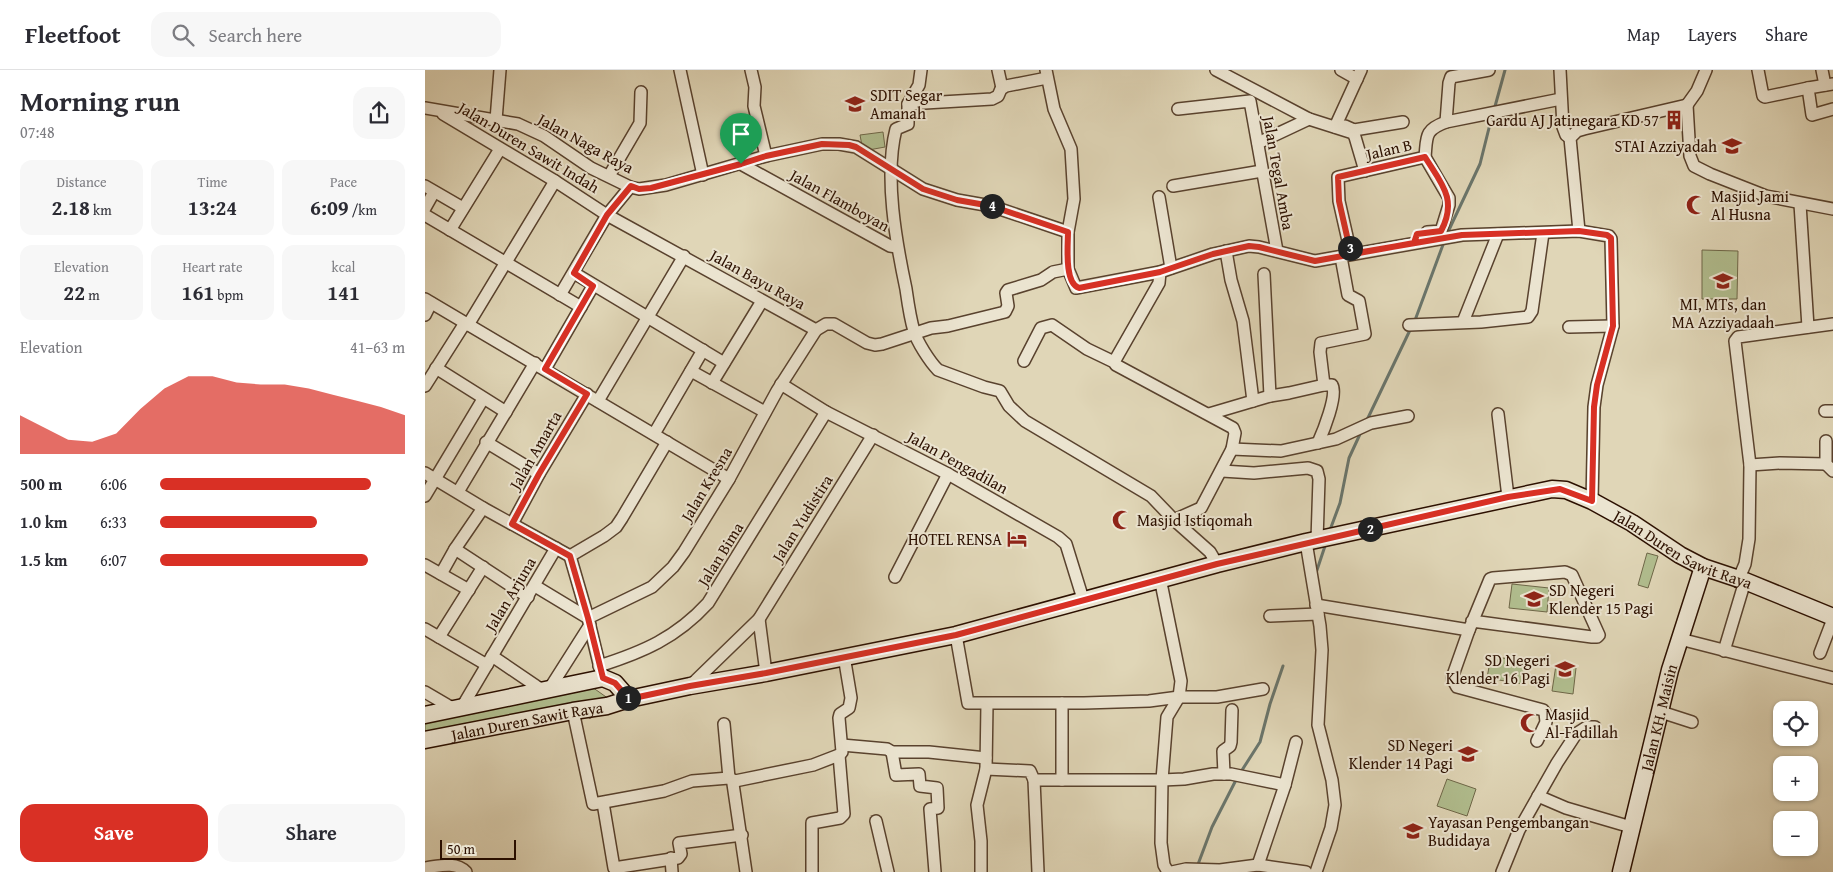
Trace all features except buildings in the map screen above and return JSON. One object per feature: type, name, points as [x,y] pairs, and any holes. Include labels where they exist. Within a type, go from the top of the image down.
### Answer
[{"type":"street","points":[[496,120],[500,70]]},
{"type":"street","points":[[680,70],[703,175]]},
{"type":"street","points":[[751,70],[755,87],[754,106],[766,156]]},
{"type":"street","points":[[921,70],[919,85],[908,104],[908,124],[895,129],[892,142],[891,170],[897,247],[914,332],[933,365],[938,370],[984,387],[1001,391],[1009,406],[1025,421],[1146,493],[1160,504],[1174,520],[1210,552],[1217,564]]},
{"type":"street","points":[[908,104],[993,99],[998,96],[1002,88],[998,70]]},
{"type":"street","points":[[1217,70],[1309,119],[1330,127],[1337,125],[1354,130],[1403,122]]},
{"type":"street","points":[[1337,125],[1359,74],[1341,70]]},
{"type":"street","points":[[1446,122],[1451,77],[1489,70]]},
{"type":"street","points":[[1560,70],[1563,127],[1566,135],[1570,138],[1574,232]]},
{"type":"street","points":[[1705,70],[1697,91],[1687,105],[1690,156],[1694,166],[1766,196],[1833,209]]},
{"type":"street","points":[[1758,70],[1763,96],[1765,97],[1829,84],[1822,70]]},
{"type":"street","points":[[816,330],[820,326],[834,324],[867,343],[882,344],[914,332],[1005,312],[1008,306],[1006,293],[1008,290],[1041,280],[1053,272],[1068,269],[1068,232],[1074,199],[1071,149],[1059,123],[1046,74],[1002,88]]},
{"type":"street","points":[[1808,88],[1812,115],[1833,109]]},
{"type":"street","points":[[609,176],[640,123],[641,92]]},
{"type":"street","name":"Jalan B","points":[[1346,255],[1339,201],[1337,178],[1339,176],[1425,157],[1428,132],[1432,128],[1446,122],[1561,99]]},
{"type":"street","name":"Jalan Tegal Amba","points":[[1178,110],[1250,101],[1277,251]]},
{"type":"street","points":[[1570,138],[1577,131],[1584,128],[1687,105]]},
{"type":"street","name":"Jalan Naga Raya","points":[[430,109],[518,124],[544,136],[575,158],[639,189],[651,188],[766,156],[822,144],[849,145],[856,147],[923,189],[957,200],[991,206],[1068,232]]},
{"type":"street","name":"Jalan Duren Sawit Indah","points":[[430,109],[500,148],[607,215],[684,256]]},
{"type":"street","points":[[1257,143],[1309,119]]},
{"type":"street","points":[[1337,125],[1354,135],[1365,171]]},
{"type":"street","points":[[450,230],[500,148]]},
{"type":"street","points":[[1414,243],[1417,234],[1441,231],[1449,201],[1447,194],[1425,157]]},
{"type":"street","name":"Jalan Flamboyan","points":[[741,164],[890,246],[897,247]]},
{"type":"street","points":[[1173,186],[1262,171]]},
{"type":"street","points":[[425,386],[506,263],[555,181]]},
{"type":"street","points":[[560,295],[607,215],[631,186]]},
{"type":"street","points":[[425,208],[430,189],[463,208]]},
{"type":"street","points":[[1114,362],[1166,270],[1159,197]]},
{"type":"street","points":[[1800,204],[1808,327]]},
{"type":"street","points":[[425,215],[581,306]]},
{"type":"street","name":"Jalan Tegal Amba","points":[[1068,269],[1074,285],[1079,288],[1166,270],[1249,246],[1315,261],[1462,235],[1574,232],[1607,235],[1611,238],[1613,326]]},
{"type":"street","points":[[1409,325],[1527,317],[1530,315],[1532,312],[1543,233]]},
{"type":"street","points":[[1463,322],[1498,234]]},
{"type":"street","points":[[1227,251],[1231,280],[1243,321],[1253,401]]},
{"type":"street","points":[[1325,385],[1320,352],[1321,343],[1365,334],[1359,301],[1347,295],[1346,255]]},
{"type":"street","points":[[598,400],[684,256]]},
{"type":"street","name":"Jalan Bayu Raya","points":[[684,256],[816,330]]},
{"type":"street","points":[[574,273],[724,363]]},
{"type":"street","points":[[1264,274],[1270,396]]},
{"type":"street","points":[[458,492],[486,442],[540,366],[593,286]]},
{"type":"street","points":[[425,314],[428,301],[729,479]]},
{"type":"street","points":[[712,383],[762,301]]},
{"type":"street","points":[[1723,650],[1742,580],[1749,539],[1750,465],[1735,341],[1738,337],[1833,324]]},
{"type":"street","points":[[1024,361],[1041,328],[1052,325],[1087,349],[1233,428],[1235,433],[1232,449],[1201,508],[1174,520]]},
{"type":"street","points":[[1569,328],[1613,326],[1597,385],[1584,497]]},
{"type":"street","name":"Jalan Kresna","points":[[589,622],[652,587],[684,552],[729,479],[781,384],[816,330]]},
{"type":"street","points":[[654,434],[703,350]]},
{"type":"street","points":[[436,368],[506,412]]},
{"type":"street","points":[[691,371],[765,412]]},
{"type":"street","name":"Jalan Pengadilan","points":[[781,384],[826,412],[948,474],[1058,537],[1066,544],[1083,599]]},
{"type":"street","points":[[1209,414],[1270,396],[1332,385],[1334,391],[1325,425],[1317,443]]},
{"type":"street","name":"Jalan Amarta","points":[[512,524],[539,474],[587,394]]},
{"type":"street","points":[[425,496],[430,475],[483,399]]},
{"type":"street","name":"Jalan Bima","points":[[601,672],[667,638],[695,617],[708,603],[826,412]]},
{"type":"street","points":[[1498,414],[1508,497]]},
{"type":"street","points":[[1232,449],[1281,451],[1335,440],[1371,423],[1408,416]]},
{"type":"street","name":"Jalan Yudistira","points":[[690,686],[759,619],[873,435]]},
{"type":"street","points":[[1750,465],[1781,463],[1829,468],[1825,441]]},
{"type":"street","points":[[486,442],[539,474]]},
{"type":"street","points":[[570,556],[604,536],[622,518],[667,442]]},
{"type":"street","points":[[1222,471],[1254,473],[1310,468],[1317,471],[1319,478],[1321,539],[1315,601],[1322,650],[1318,725],[1332,780],[1335,805],[1331,828],[1316,872]]},
{"type":"street","points":[[895,577],[948,474]]},
{"type":"street","points":[[430,475],[483,508],[570,556],[601,672]]},
{"type":"street","name":"Jalan Duren Sawit Raya","points":[[425,740],[607,706],[629,699],[690,686],[766,673],[956,635],[1217,564],[1508,497],[1552,489],[1566,490],[1584,497],[1703,567],[1742,580],[1833,618]]},
{"type":"street","points":[[441,574],[455,549],[483,508]]},
{"type":"street","name":"Jalan Arjuna","points":[[458,708],[490,660],[556,548]]},
{"type":"street","points":[[455,549],[528,597]]},
{"type":"street","points":[[425,565],[469,590]]},
{"type":"street","points":[[439,637],[483,567]]},
{"type":"street","name":"Jalan KH. Maisin","points":[[1621,872],[1670,670],[1703,567]]},
{"type":"street","points":[[1270,616],[1315,601],[1471,626],[1597,637],[1599,635],[1572,575],[1565,572],[1490,579],[1471,626],[1452,678],[1453,683],[1457,687],[1543,710],[1547,722],[1537,741]]},
{"type":"street","points":[[1160,578],[1180,675],[1179,697],[1167,717],[1162,780],[1161,843],[1164,865],[1170,872],[1186,869],[1220,870],[1258,865],[1306,872]]},
{"type":"street","points":[[535,586],[589,622]]},
{"type":"street","points":[[1820,653],[1833,618]]},
{"type":"street","points":[[759,619],[766,673]]},
{"type":"street","points":[[425,629],[546,689],[589,622]]},
{"type":"street","points":[[956,635],[967,701],[970,703],[1149,701],[1179,697],[1217,697],[1263,689]]},
{"type":"street","points":[[1680,640],[1833,678]]},
{"type":"street","points":[[812,872],[812,823],[840,818],[844,815],[839,714],[849,708],[851,698],[844,656]]},
{"type":"street","name":"Jalan Duren Sawit Raya","points":[[425,714],[546,689],[601,672],[615,683],[629,699]]},
{"type":"street","points":[[425,692],[458,708]]},
{"type":"street","points":[[1062,703],[1062,780]]},
{"type":"street","points":[[981,872],[981,841],[977,805],[986,763],[987,704]]},
{"type":"street","points":[[1224,774],[1223,751],[1230,746],[1231,742],[1232,710]]},
{"type":"street","points":[[573,711],[592,802],[595,804],[664,791],[692,781],[732,779],[813,765],[840,750],[887,749],[892,752],[929,752],[1030,771],[1034,780],[1038,872]]},
{"type":"street","points":[[1661,712],[1692,722]]},
{"type":"street","points":[[724,724],[746,872]]},
{"type":"street","points":[[1502,872],[1519,830],[1557,762],[1576,734],[1587,727],[1595,727]]},
{"type":"street","points":[[1258,865],[1285,785],[1296,742]]},
{"type":"street","points":[[892,752],[896,774],[919,774],[920,786],[937,788],[938,808],[929,809],[935,872]]},
{"type":"street","points":[[1034,780],[1162,780],[1224,774],[1238,775],[1285,785]]},
{"type":"street","points":[[1539,796],[1566,808],[1631,827]]},
{"type":"street","points":[[603,803],[614,868],[680,856],[679,843],[741,835]]},
{"type":"street","points":[[876,821],[887,872]]},
{"type":"street","points":[[671,858],[673,872]]},
{"type":"street","points":[[425,868],[445,865],[457,866],[466,872]]},
{"type":"green space","points":[[883,132],[885,147],[863,151],[860,135]]},
{"type":"green space","points":[[1702,250],[1738,251],[1737,299],[1702,299]]},
{"type":"green space","points":[[1647,553],[1658,556],[1648,588],[1638,585]]},
{"type":"green space","points":[[1512,584],[1549,588],[1547,612],[1509,608]]},
{"type":"green space","points":[[1491,656],[1527,662],[1523,684],[1487,678]]},
{"type":"green space","points":[[1556,665],[1576,668],[1573,694],[1552,691]]},
{"type":"green space","points":[[592,687],[609,699],[425,737],[425,720]]},
{"type":"green space","points":[[1447,779],[1476,789],[1467,816],[1437,806]]},
{"type":"waterway","points":[[1494,110],[1505,70]]},
{"type":"waterway","points":[[1447,234],[1480,164],[1492,116]]},
{"type":"waterway","points":[[1414,323],[1444,242]]},
{"type":"waterway","points":[[1366,422],[1411,328]]},
{"type":"waterway","points":[[1330,530],[1340,503],[1349,458],[1361,432]]},
{"type":"waterway","points":[[1316,573],[1326,543]]},
{"type":"waterway","points":[[1197,867],[1212,827],[1237,778],[1260,742],[1283,666]]},
{"type":"place","name":"SDIT Segar Amanah","points":[[855,104]]},
{"type":"place","name":"Gardu AJ Jatinegara KD 57","points":[[1674,120]]},
{"type":"place","name":"STAI Azziyadah","points":[[1732,146]]},
{"type":"place","name":"Masjid Jami Al Husna","points":[[1696,205]]},
{"type":"place","name":"MI, MTs, dan MA Azziyadaah","points":[[1723,281]]},
{"type":"place","name":"Masjid Istiqomah","points":[[1122,520]]},
{"type":"place","name":"HOTEL RENSA","points":[[1017,539]]},
{"type":"place","name":"SD Negeri Klender 15 Pagi","points":[[1534,599]]},
{"type":"place","name":"SD Negeri Klender 16 Pagi","points":[[1565,669]]},
{"type":"place","name":"Masjid Al-Fadillah","points":[[1530,723]]},
{"type":"place","name":"SD Negeri Klender 14 Pagi","points":[[1468,754]]},
{"type":"place","name":"Yayasan Pengembangan Budidaya","points":[[1413,831]]},
{"type":"route","points":[[741,164],[666,185],[639,189],[631,186],[607,215],[574,273],[593,286],[545,369],[587,394],[539,474],[512,524],[570,556],[603,678],[615,683],[629,699],[956,635],[1160,578],[1306,542],[1508,497],[1560,489],[1592,501],[1594,407],[1597,385],[1613,326],[1611,238],[1607,235],[1579,231],[1462,235],[1351,254],[1339,201],[1337,178],[1425,157],[1447,194],[1449,201],[1441,231],[1417,234],[1414,243],[1351,254],[1329,260],[1315,261],[1308,261],[1259,247],[1241,247],[1213,254],[1160,272],[1079,288],[1076,288],[1074,285],[1068,269],[1068,232],[991,206],[957,200],[923,189],[856,147],[822,144],[766,156],[741,164]]}]
